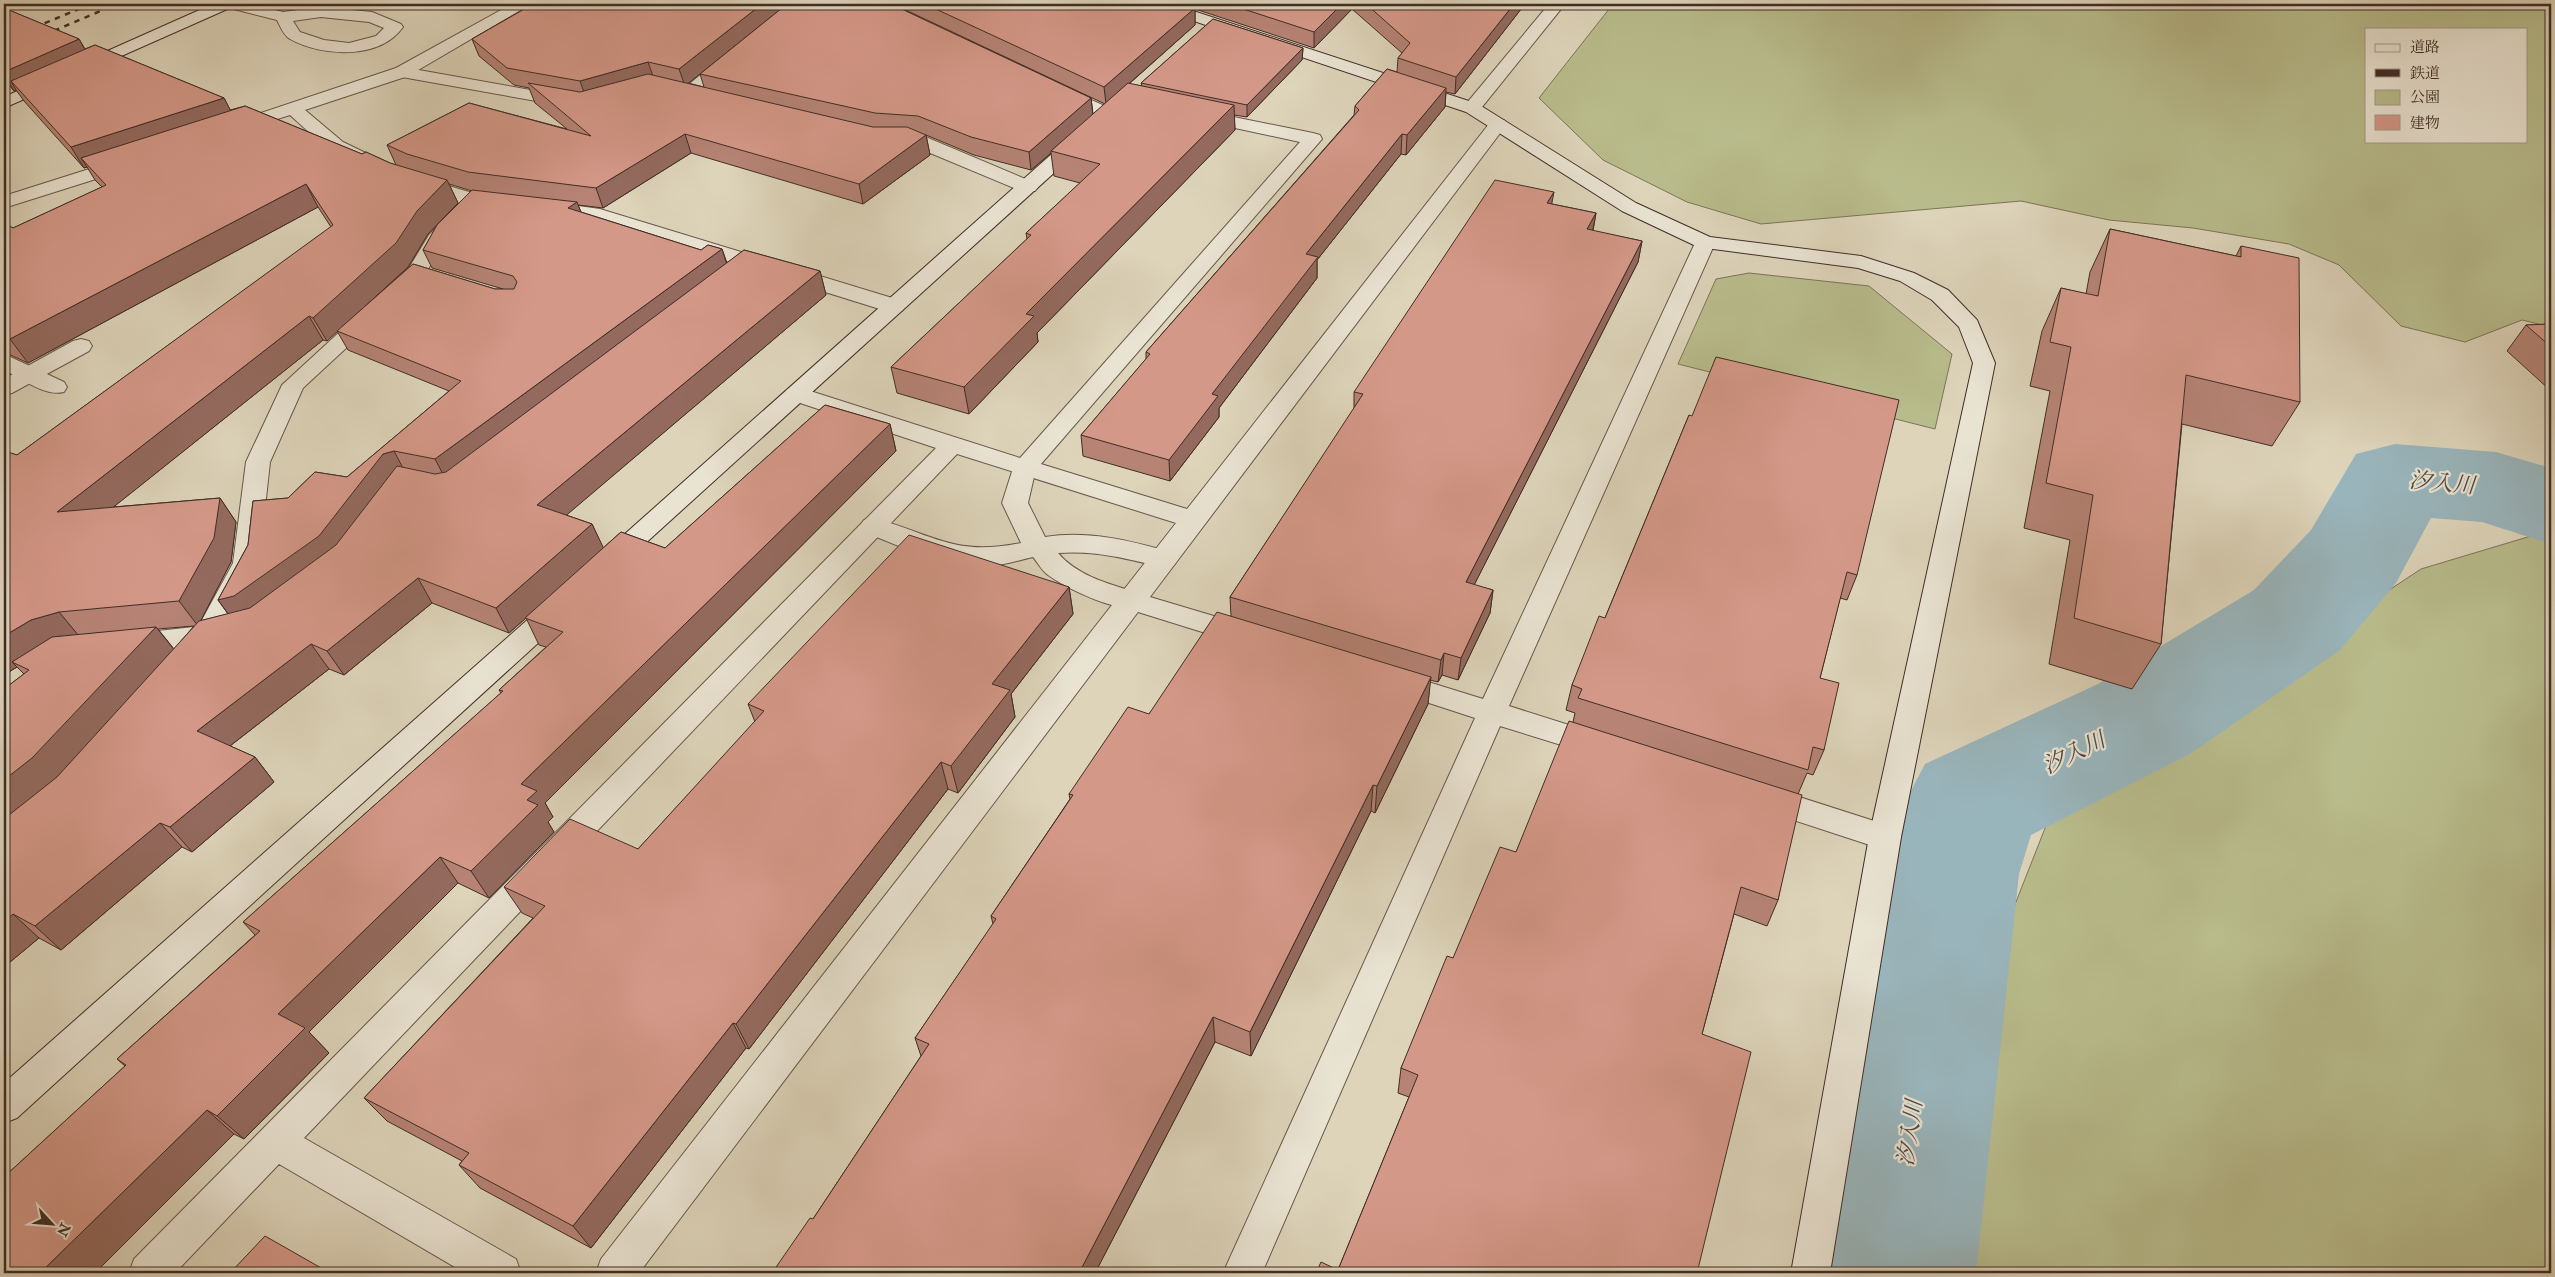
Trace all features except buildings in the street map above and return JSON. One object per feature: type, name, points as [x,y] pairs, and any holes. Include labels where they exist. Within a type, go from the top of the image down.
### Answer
[{"type":"street","points":[[4,103],[226,4]]},
{"type":"street","points":[[232,4],[283,17],[330,13],[372,17],[395,28],[382,40],[349,48],[321,45],[294,35],[283,17]]},
{"type":"street","points":[[218,133],[402,72],[523,4]]},
{"type":"street","points":[[1158,4],[1210,23],[1472,108],[1629,207],[1705,243],[1861,262],[1907,277],[1940,295],[1969,325],[1984,363],[1885,837],[1811,1273]]},
{"type":"street","points":[[1472,108],[1557,4]]},
{"type":"street","points":[[1188,42],[1210,23]]},
{"type":"street","points":[[707,98],[680,92],[748,46]]},
{"type":"street","points":[[402,72],[586,105]]},
{"type":"street","points":[[4,1106],[1116,107],[1046,84]]},
{"type":"street","points":[[293,109],[336,146],[381,167]]},
{"type":"street","points":[[1181,111],[1312,139],[1024,468],[1015,502],[1029,535],[1056,568],[1079,581],[1133,601],[1265,642]]},
{"type":"street","points":[[615,1273],[1498,124]]},
{"type":"street","points":[[878,139],[914,139],[1028,186]]},
{"type":"street","points":[[4,202],[144,157]]},
{"type":"street","points":[[399,176],[474,200],[593,213],[894,306]]},
{"type":"street","points":[[181,667],[207,637],[246,564],[258,462],[293,385],[427,275],[436,239],[474,200]]},
{"type":"street","points":[[1242,1273],[1492,711],[1705,243]]},
{"type":"street","points":[[727,280],[751,262]]},
{"type":"street","points":[[4,388],[81,346]]},
{"type":"street","points":[[4,361],[56,387]]},
{"type":"street","points":[[796,394],[1024,468],[1194,520]]},
{"type":"street","points":[[148,1273],[952,445]]},
{"type":"street","points":[[873,526],[968,557],[1002,556],[1038,546],[1071,543],[1102,545],[1165,559]]},
{"type":"street","points":[[110,646],[207,637],[240,628]]},
{"type":"street","points":[[1369,674],[1623,753]]},
{"type":"street","points":[[1744,792],[1885,837]]},
{"type":"street","points":[[276,1142],[502,1273]]},
{"type":"green space","points":[[1613,4],[2551,4],[2551,327],[2522,320],[2465,342],[2401,326],[2339,265],[2289,244],[2193,228],[2109,220],[2021,201],[1761,224],[1687,202],[1603,160],[1539,98]]},
{"type":"green space","points":[[1749,273],[1869,286],[1952,354],[1935,429],[1678,364],[1716,279]]},
{"type":"green space","points":[[2551,530],[2551,1273],[1956,1273],[1975,1006],[2051,813],[2421,569]]},
{"type":"waterway","name":"汐入川","points":[[1889,1273],[1948,874],[1973,802],[2144,719],[2297,620],[2355,555],[2395,479],[2496,488],[2551,507]]},
{"type":"railway","points":[[4,40],[91,4]]},
{"type":"railway","points":[[44,35],[117,4]]}]
